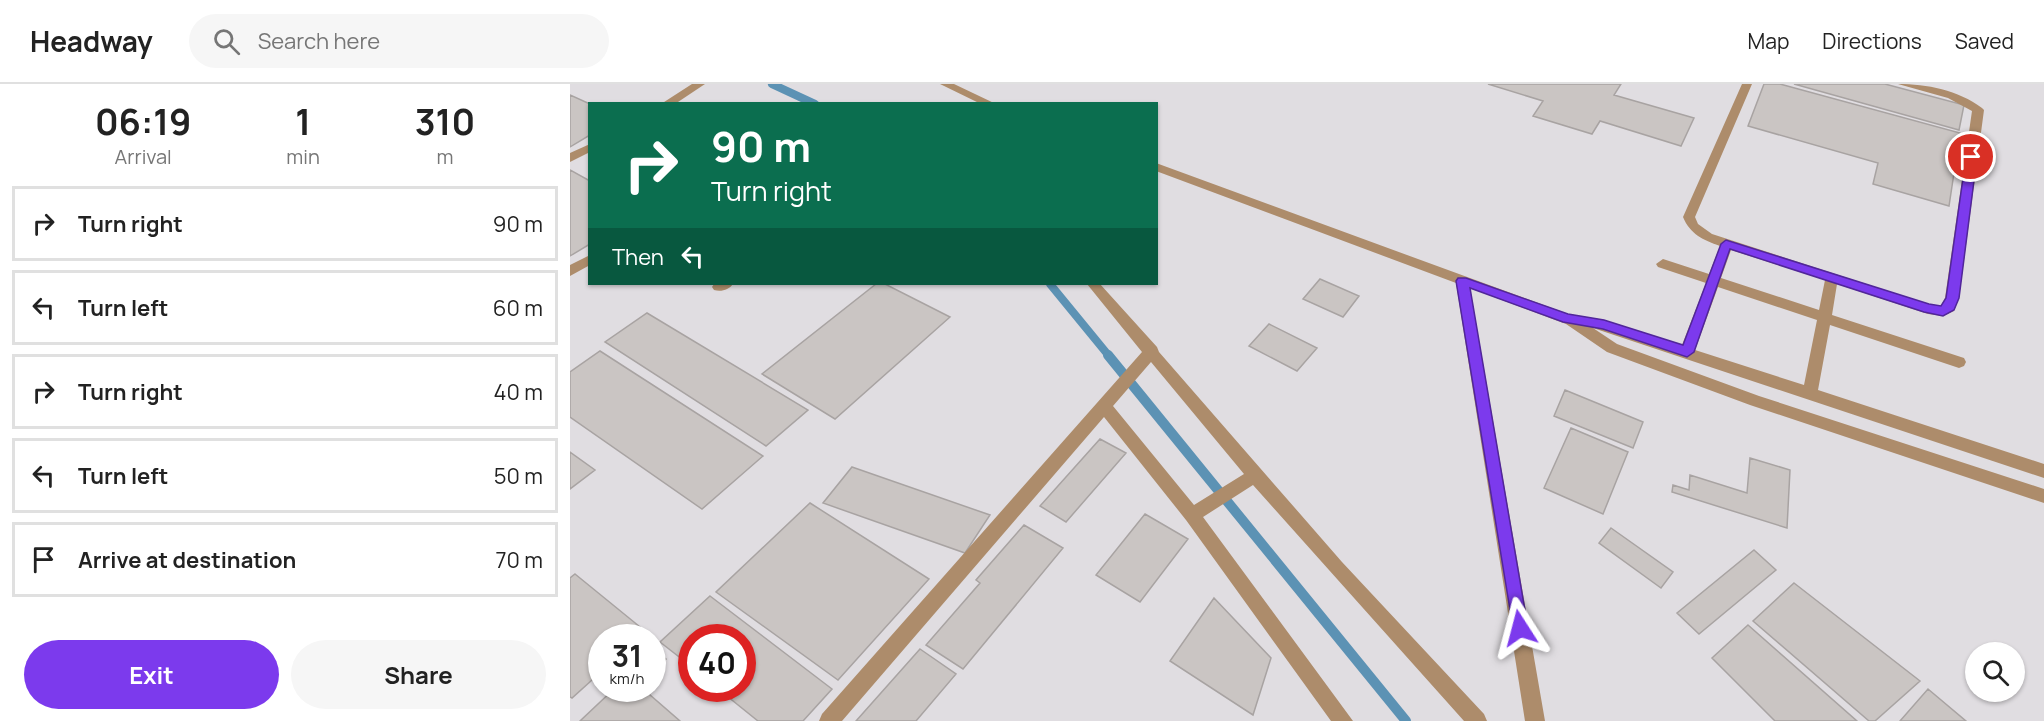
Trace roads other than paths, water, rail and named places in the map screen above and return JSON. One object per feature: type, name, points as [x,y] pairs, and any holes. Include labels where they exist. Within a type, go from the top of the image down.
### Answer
[{"type":"street","points":[[669,102],[700,84]]},
{"type":"street","points":[[945,84],[987,102]]},
{"type":"street","points":[[1747,84],[1689,217],[1693,226],[1707,237],[1726,244],[1928,309],[1943,311],[1949,307],[1952,298],[1978,110],[1958,99],[1903,84]]},
{"type":"street","points":[[570,158],[588,148]]},
{"type":"street","points":[[1158,168],[1567,319],[1604,325],[2044,471]]},
{"type":"street","points":[[1687,352],[1726,244]]},
{"type":"street","points":[[570,271],[588,260]]},
{"type":"street","points":[[1664,264],[1959,362]]},
{"type":"street","points":[[1810,392],[1832,278]]},
{"type":"street","points":[[1462,281],[1535,721]]},
{"type":"street","points":[[1094,285],[1152,351],[1255,476],[1477,721]]},
{"type":"street","points":[[1567,319],[1612,348],[1755,401],[2044,496]]},
{"type":"street","points":[[830,721],[1152,351]]},
{"type":"street","points":[[1105,406],[1192,515],[1343,721]]},
{"type":"street","points":[[1192,515],[1255,476]]},
{"type":"waterway","points":[[772,84],[811,102]]},
{"type":"waterway","points":[[1051,285],[1109,356]]},
{"type":"waterway","points":[[1108,355],[1406,721]]}]
